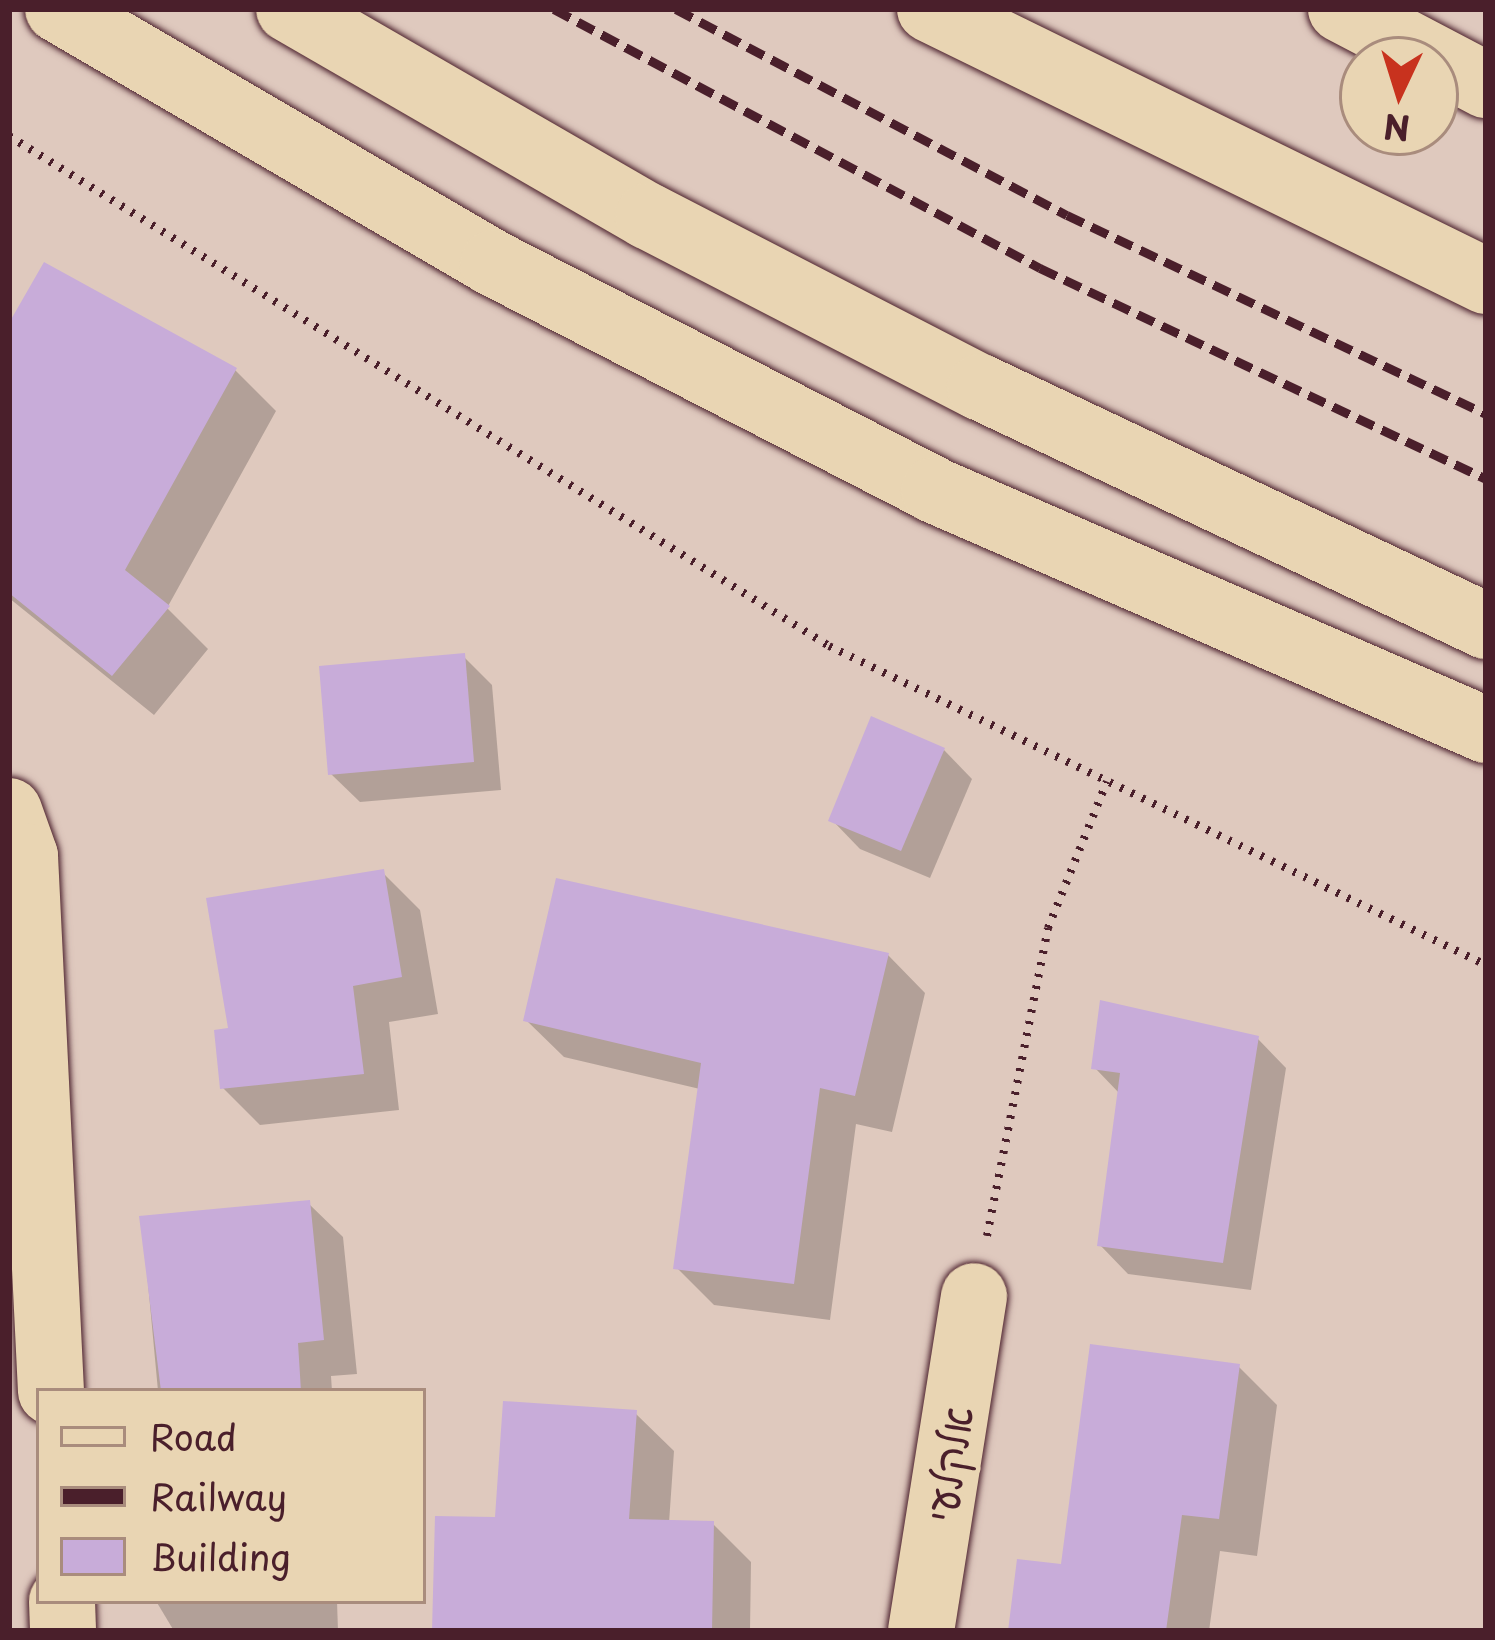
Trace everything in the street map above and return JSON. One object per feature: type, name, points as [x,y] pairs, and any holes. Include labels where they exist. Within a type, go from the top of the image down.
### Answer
[{"type":"main road","points":[[58,9],[493,263],[934,490],[1486,730]]},
{"type":"main road","points":[[289,9],[917,355],[1486,626]]},
{"type":"main road","points":[[930,9],[1486,281]]},
{"type":"main road","points":[[1341,9],[1486,85]]},
{"type":"main road","points":[[9,811],[25,856],[51,1388]]},
{"type":"main road","name":"אלקלעי","points":[[921,1631],[974,1296]]},
{"type":"path","points":[[9,136],[829,646],[1486,965]]},
{"type":"path","points":[[974,1296],[1048,928],[1107,781]]},
{"type":"building","points":[[44,262],[237,368],[125,570],[170,606],[112,676],[9,593],[9,323]]},
{"type":"building","points":[[465,653],[474,762],[328,775],[319,666]]},
{"type":"building","points":[[871,716],[945,748],[901,851],[828,821]]},
{"type":"building","points":[[384,869],[402,977],[353,986],[364,1074],[220,1089],[214,1030],[228,1028],[206,898]]},
{"type":"building","points":[[556,878],[889,953],[855,1096],[820,1088],[794,1284],[673,1269],[701,1063],[523,1021]]},
{"type":"building","points":[[1100,1000],[1259,1036],[1223,1263],[1097,1246],[1120,1073],[1091,1069]]},
{"type":"building","points":[[310,1200],[324,1340],[298,1343],[301,1388],[161,1388],[139,1216]]},
{"type":"building","points":[[1090,1344],[1240,1364],[1219,1519],[1182,1515],[1166,1631],[1008,1631],[1017,1559],[1061,1564]]},
{"type":"building","points":[[503,1401],[637,1410],[629,1519],[714,1521],[712,1631],[432,1631],[435,1516],[495,1517]]},
{"type":"railway","points":[[554,9],[1040,268],[1486,479]]},
{"type":"railway","points":[[676,9],[1067,215],[1486,414]]}]
